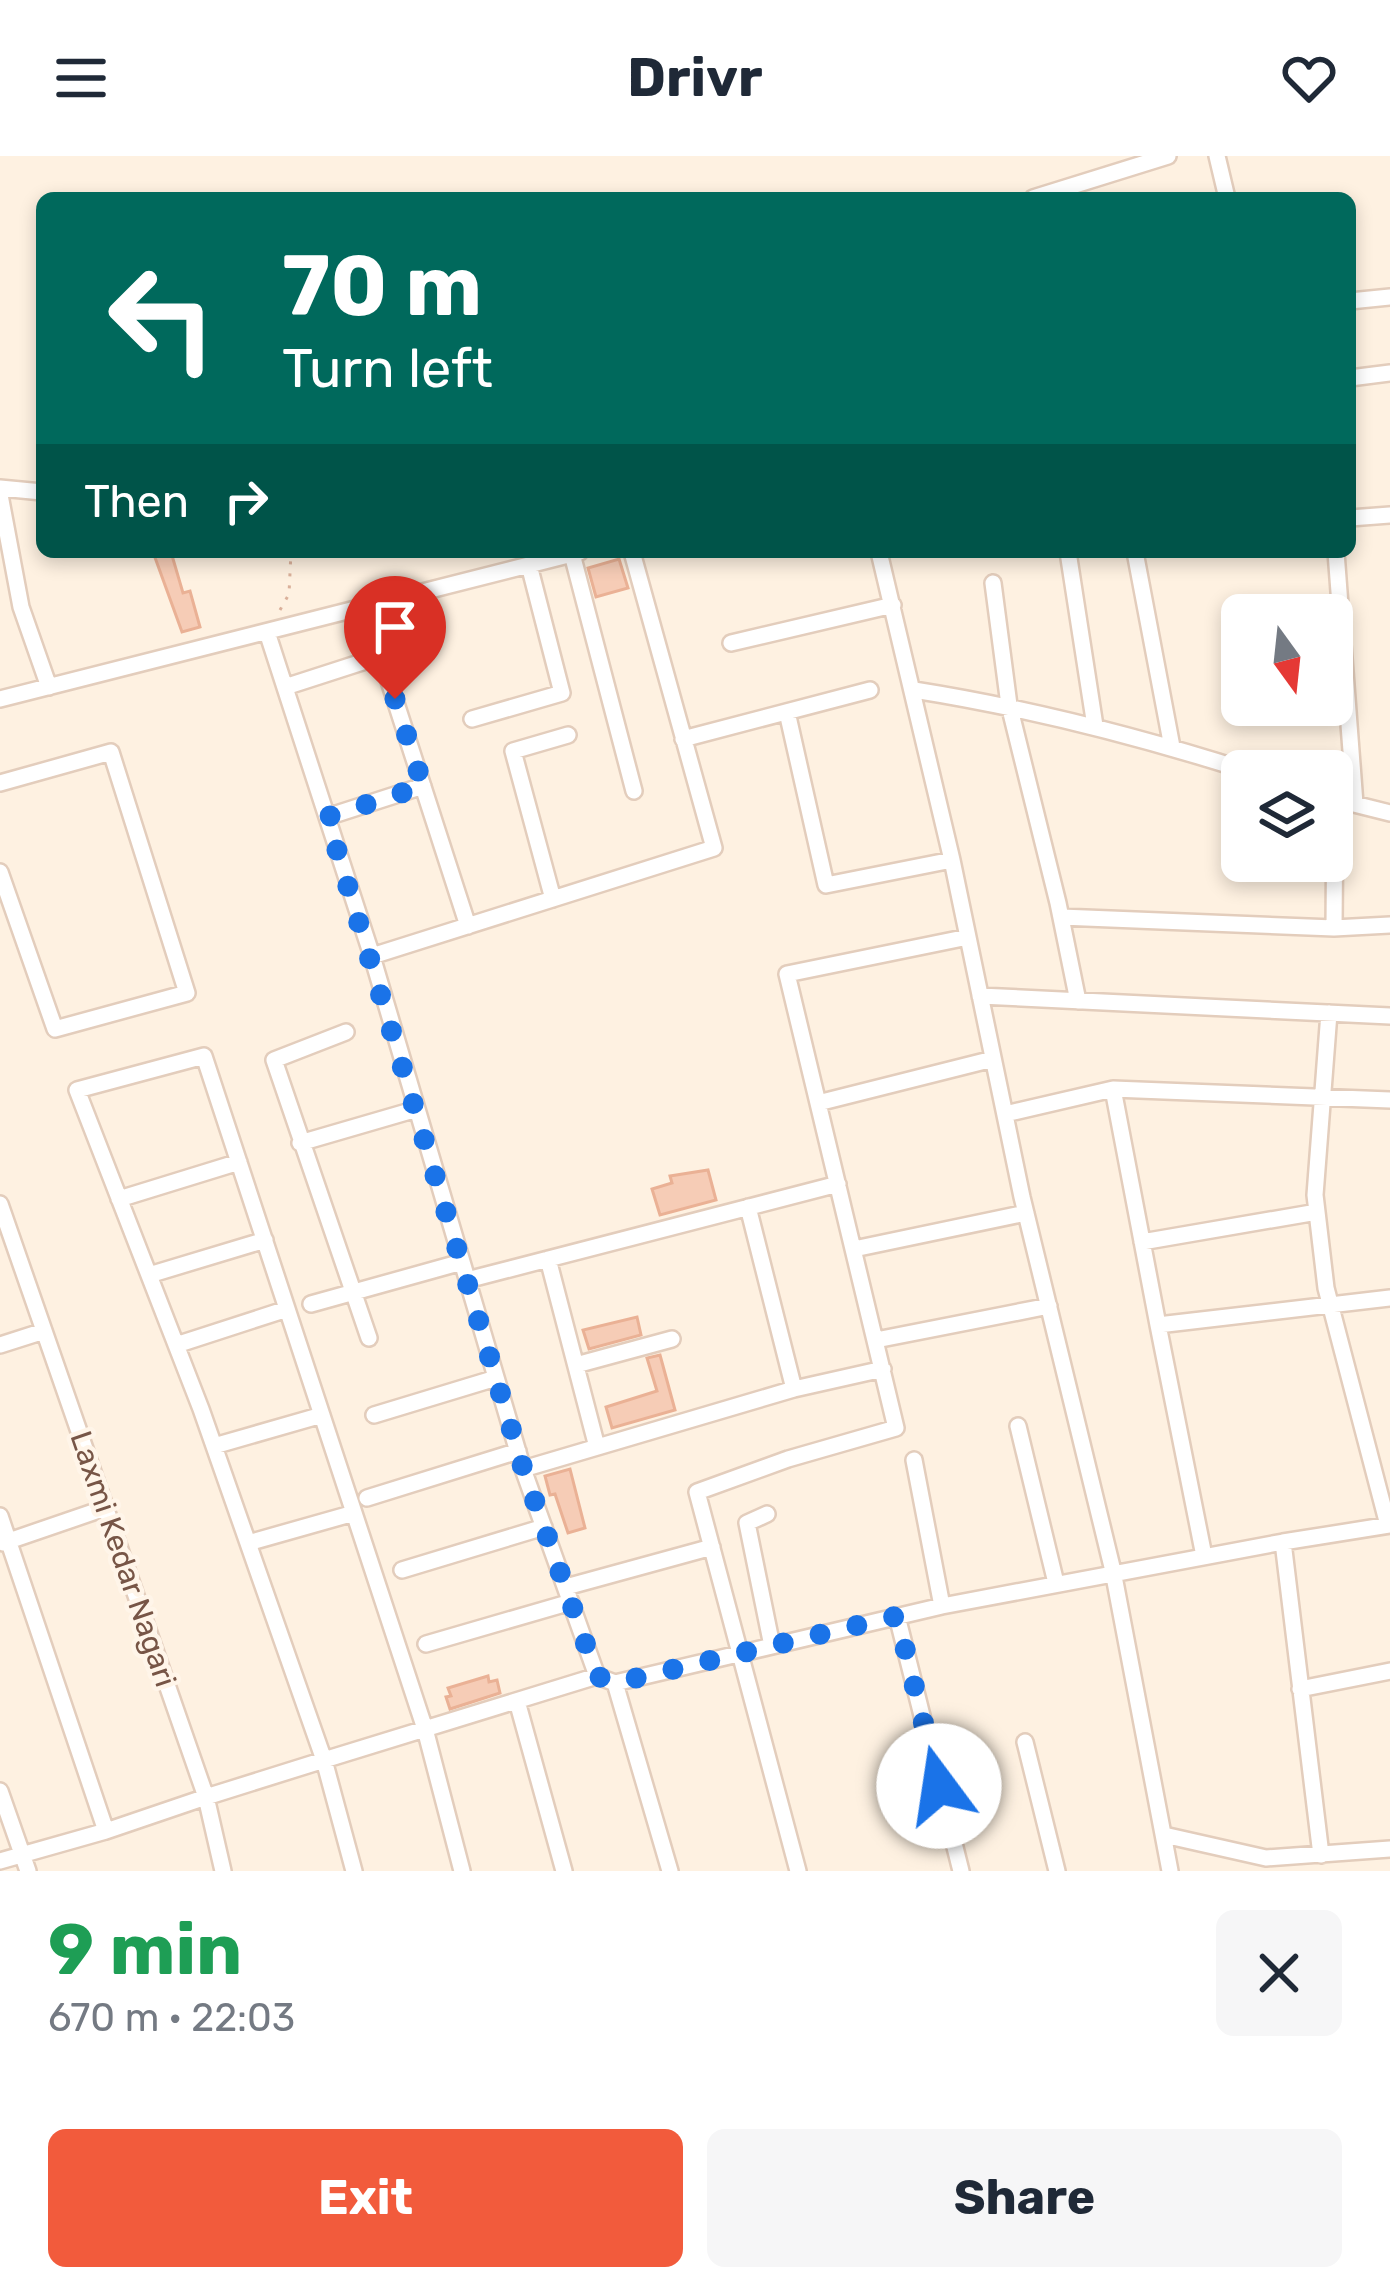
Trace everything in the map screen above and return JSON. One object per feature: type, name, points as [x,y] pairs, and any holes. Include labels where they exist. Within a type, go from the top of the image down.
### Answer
[{"type":"street","points":[[1073,192],[1168,156]]},
{"type":"street","points":[[1216,156],[1225,192]]},
{"type":"street","points":[[1356,300],[1390,297]]},
{"type":"street","points":[[1356,377],[1390,374]]},
{"type":"street","points":[[36,492],[0,492],[21,607],[49,687]]},
{"type":"street","points":[[1356,518],[1390,515]]},
{"type":"street","points":[[0,699],[557,558]]},
{"type":"street","points":[[577,558],[634,791]]},
{"type":"street","points":[[372,956],[714,848],[634,558]]},
{"type":"street","points":[[881,558],[952,860],[1026,1213],[1113,1571],[1171,1871]]},
{"type":"street","points":[[1069,558],[1095,725]]},
{"type":"street","points":[[1136,558],[1172,747]]},
{"type":"street","points":[[1336,558],[1355,804],[1390,813]]},
{"type":"street","points":[[472,719],[562,693],[530,565]]},
{"type":"street","points":[[993,583],[1009,705],[1078,1001]]},
{"type":"street","points":[[730,644],[893,605]]},
{"type":"street","points":[[365,607],[468,926]]},
{"type":"street","points":[[267,632],[372,956],[523,1468],[597,1676]]},
{"type":"street","points":[[285,687],[381,656]]},
{"type":"street","points":[[683,739],[869,690]]},
{"type":"street","points":[[914,690],[1095,725],[1221,763]]},
{"type":"street","points":[[787,712],[826,885],[952,860]]},
{"type":"street","points":[[554,899],[513,751],[568,735]]},
{"type":"street","points":[[0,783],[111,752],[187,992],[56,1029],[0,872]]},
{"type":"street","points":[[327,817],[423,786]]},
{"type":"street","points":[[1334,882],[1334,928]]},
{"type":"street","points":[[1061,917],[1334,928],[1390,925]]},
{"type":"street","points":[[798,1871],[697,1492],[896,1428],[787,974],[968,937]]},
{"type":"street","points":[[980,996],[1390,1016]]},
{"type":"street","points":[[0,1861],[26,1863],[206,1798],[597,1676],[615,1683],[1113,1571],[1389,1525],[1330,1304],[1317,1212],[1329,1013]]},
{"type":"street","points":[[346,1032],[274,1060],[369,1338]]},
{"type":"street","points":[[354,1871],[324,1760],[214,1446],[77,1090],[204,1056],[425,1729],[462,1871]]},
{"type":"street","points":[[818,1102],[993,1060]]},
{"type":"street","points":[[1005,1114],[1113,1089],[1390,1100]]},
{"type":"street","points":[[1113,1089],[1204,1556]]},
{"type":"street","points":[[300,1143],[417,1108]]},
{"type":"street","points":[[119,1199],[239,1162]]},
{"type":"street","points":[[467,1280],[838,1184]]},
{"type":"street","name":"Laxmi Kedar Nagari","points":[[0,1204],[206,1798],[223,1871]]},
{"type":"street","points":[[748,1208],[794,1389]]},
{"type":"street","points":[[1142,1241],[1317,1212]]},
{"type":"street","points":[[854,1250],[1026,1213]]},
{"type":"street","points":[[149,1276],[265,1240]]},
{"type":"street","points":[[548,1259],[597,1447]]},
{"type":"street","points":[[311,1304],[462,1262]]},
{"type":"street","points":[[1158,1325],[1390,1298]]},
{"type":"street","points":[[876,1340],[1049,1306]]},
{"type":"street","points":[[176,1346],[287,1309]]},
{"type":"street","points":[[0,1346],[44,1331]]},
{"type":"street","points":[[576,1365],[672,1339]]},
{"type":"street","points":[[523,1468],[794,1389],[883,1369]]},
{"type":"street","points":[[374,1414],[496,1378]]},
{"type":"street","points":[[214,1446],[322,1415]]},
{"type":"street","points":[[1018,1426],[1056,1583]]},
{"type":"street","points":[[367,1498],[518,1451]]},
{"type":"street","points":[[914,1460],[942,1606]]},
{"type":"street","points":[[4,1542],[105,1508]]},
{"type":"street","points":[[248,1543],[354,1513]]},
{"type":"street","points":[[767,1514],[747,1523],[772,1646]]},
{"type":"street","points":[[0,1516],[4,1542],[106,1831]]},
{"type":"street","points":[[402,1570],[544,1528]]},
{"type":"street","points":[[1283,1542],[1321,1855]]},
{"type":"street","points":[[426,1645],[712,1547]]},
{"type":"street","points":[[897,1616],[961,1871]]},
{"type":"street","points":[[1300,1689],[1390,1671]]},
{"type":"street","points":[[615,1683],[670,1871]]},
{"type":"street","points":[[517,1701],[564,1871]]},
{"type":"street","points":[[1025,1742],[1057,1871]]},
{"type":"street","points":[[0,1791],[26,1863]]},
{"type":"street","points":[[1163,1834],[1267,1858],[1390,1849]]},
{"type":"path","points":[[267,632],[290,594],[291,558]]},
{"type":"building","points":[[155,558],[173,558],[183,593],[190,591],[200,627],[182,632]]},
{"type":"building","points":[[619,559],[628,588],[596,597],[588,568]]},
{"type":"building","points":[[708,1170],[716,1200],[660,1215],[652,1189],[672,1183],[670,1176]]},
{"type":"building","points":[[637,1317],[641,1335],[589,1349],[583,1330]]},
{"type":"building","points":[[660,1355],[675,1410],[612,1428],[606,1407],[657,1391],[647,1358]]},
{"type":"building","points":[[570,1469],[585,1528],[568,1533],[545,1476]]},
{"type":"building","points":[[488,1676],[489,1682],[497,1680],[500,1693],[450,1709],[448,1688]]},
{"type":"route","points":[[395,699],[423,786],[327,817],[523,1468],[597,1676],[615,1683],[897,1616],[939,1786]]}]
